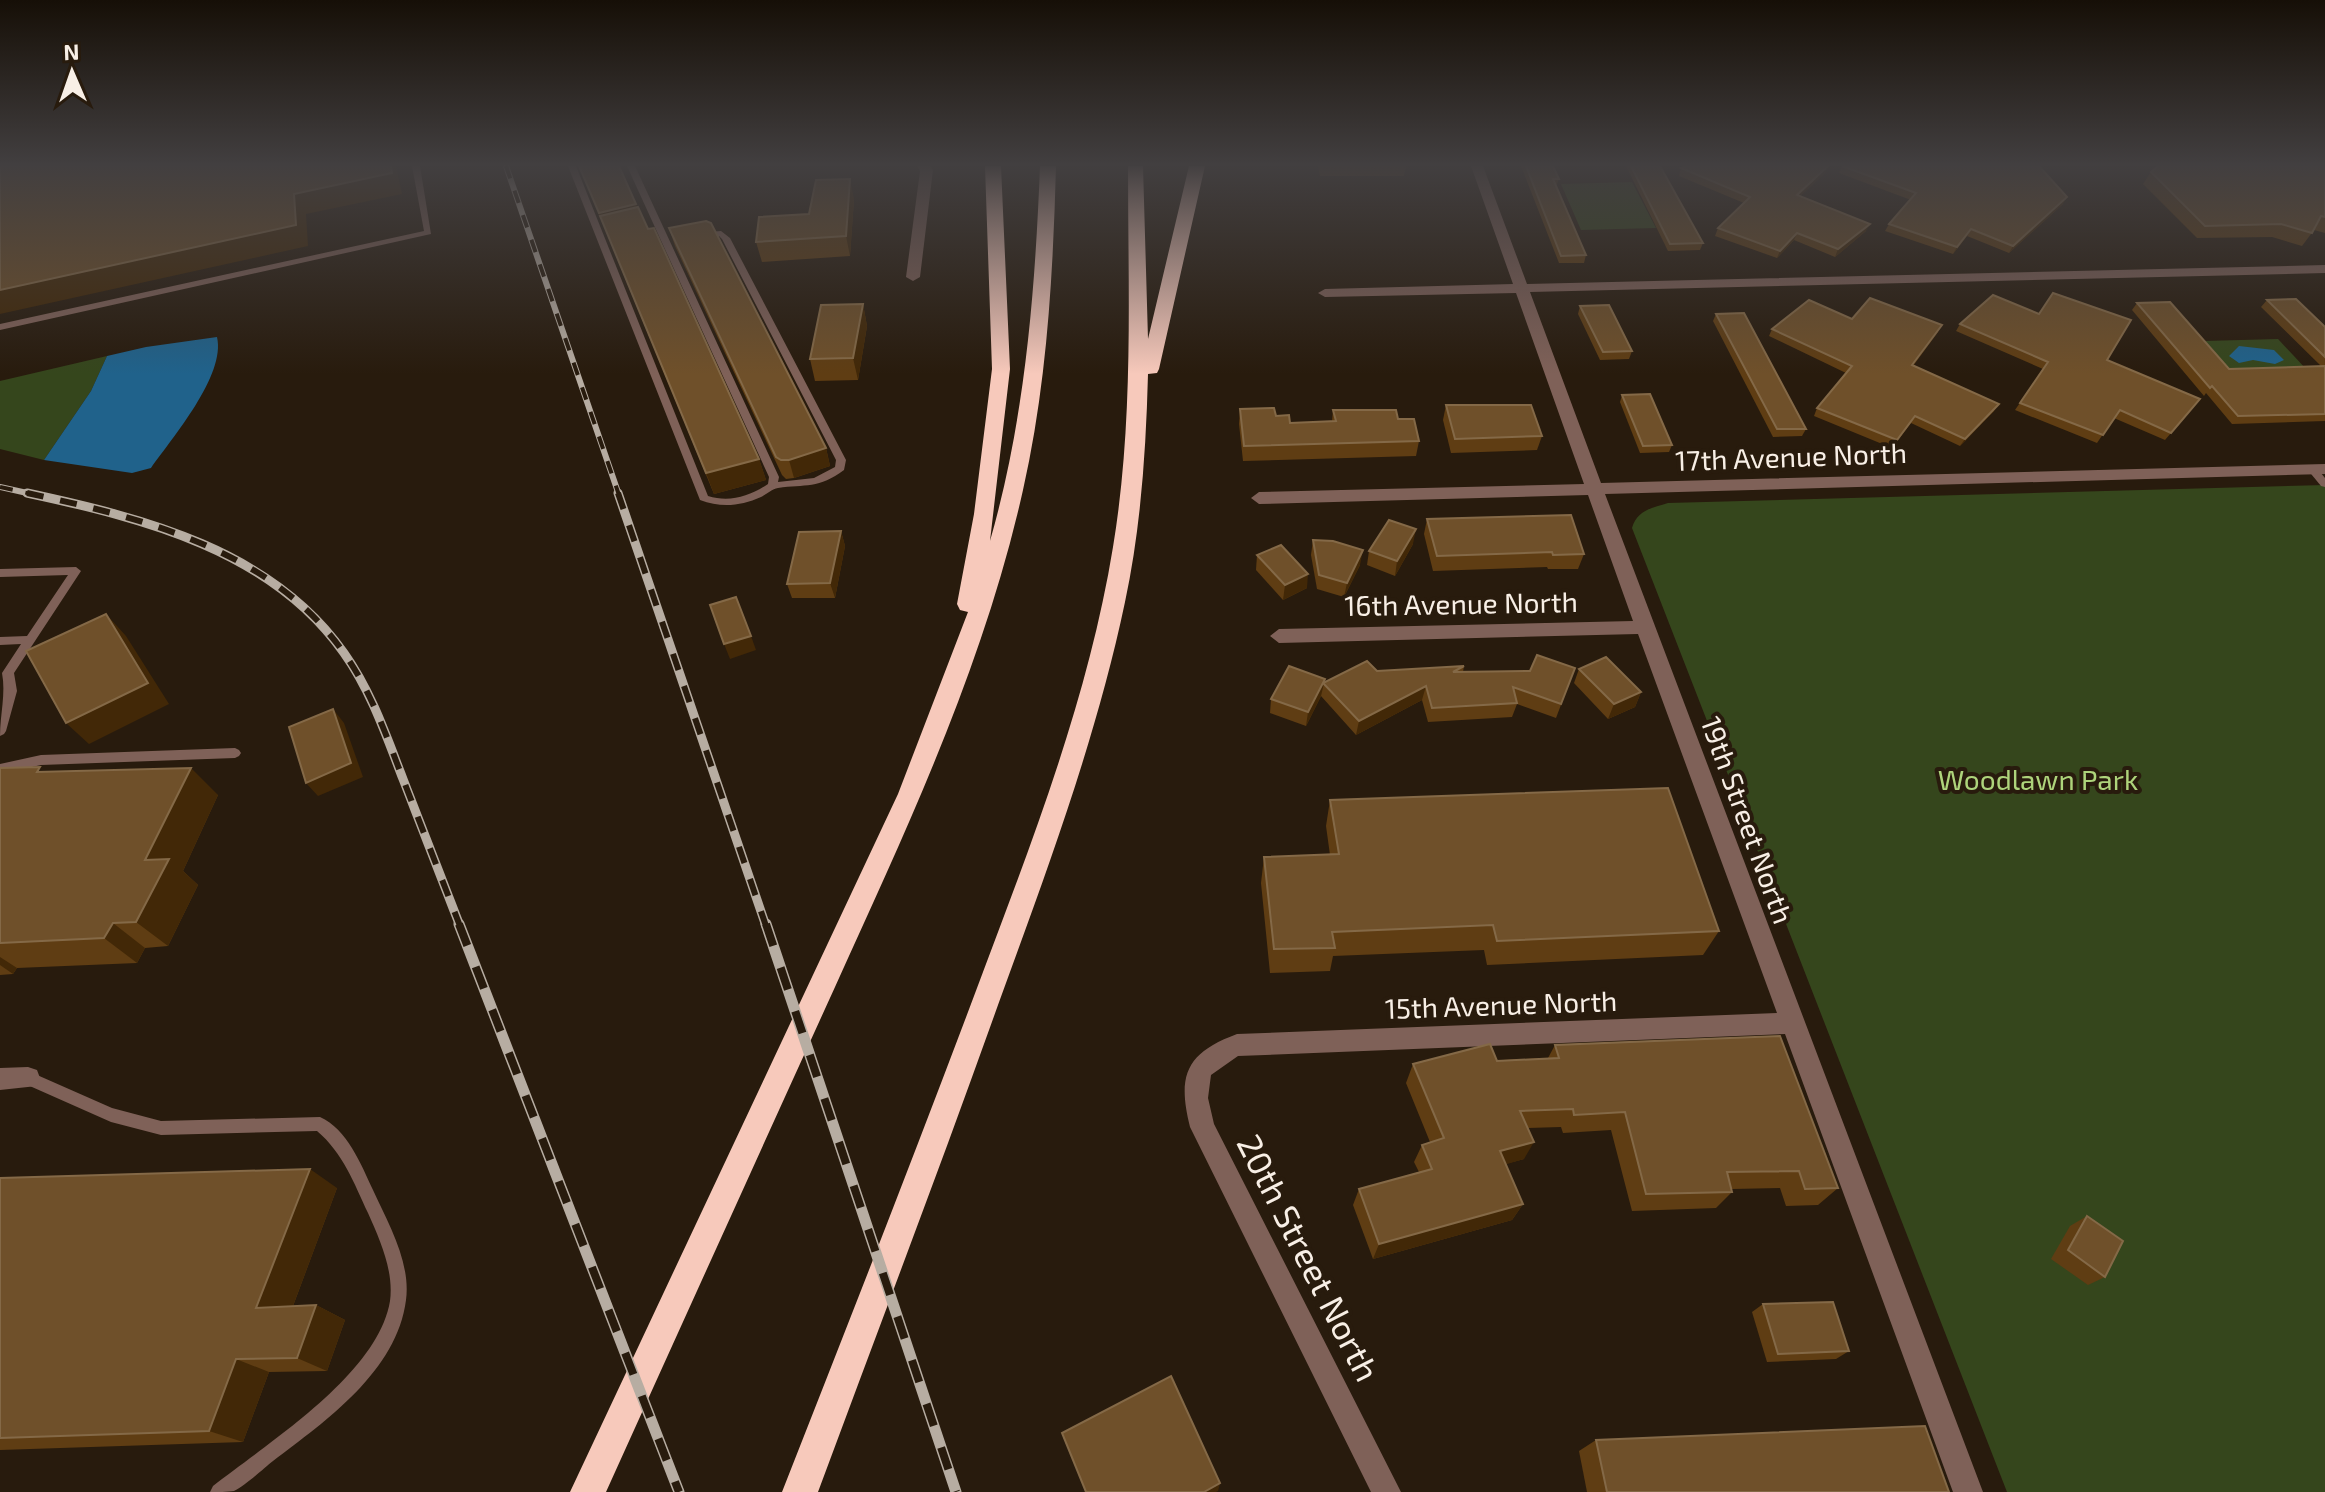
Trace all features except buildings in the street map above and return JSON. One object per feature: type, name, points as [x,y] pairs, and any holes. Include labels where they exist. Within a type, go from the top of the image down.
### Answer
[{"type":"highway","points":[[952,693],[984,514],[1001,369],[996,236]]},
{"type":"highway","points":[[588,1492],[910,794],[952,693],[995,559],[1024,441],[1044,236]]},
{"type":"highway","points":[[800,1492],[979,1022],[1081,726],[1108,625],[1126,536],[1137,418],[1142,286],[1139,236]]},
{"type":"highway","points":[[1137,418],[1182,236]]},
{"type":"street","points":[[913,277],[918,236]]},
{"type":"street","name":"19th Street North","points":[[1502,236],[1968,1492]]},
{"type":"street","points":[[1325,293],[2325,269]]},
{"type":"street","name":"17th Avenue North","points":[[1259,498],[2318,469]]},
{"type":"street","name":"16th Avenue North","points":[[1279,636],[1645,627]]},
{"type":"street","name":"15th Avenue North","points":[[1213,1055],[1237,1045],[1793,1023]]},
{"type":"street","name":"20th Street North","points":[[1213,1055],[1197,1072],[1194,1096],[1202,1127],[1386,1492]]},
{"type":"street","points":[[0,1079],[28,1078]]},
{"type":"lane","points":[[0,327],[412,236]]},
{"type":"lane","points":[[600,236],[704,498],[714,503],[734,502],[773,485],[814,482],[832,475],[840,468],[841,460],[726,238],[720,236]]},
{"type":"lane","points":[[663,236],[774,477],[773,485]]},
{"type":"lane","points":[[690,237],[698,236]]},
{"type":"lane","points":[[666,242],[678,240]]},
{"type":"lane","points":[[2318,469],[2325,484]]},
{"type":"lane","points":[[0,573],[76,571],[8,673],[11,691],[0,731]]},
{"type":"lane","points":[[0,641],[30,640]]},
{"type":"lane","points":[[0,769],[41,760],[235,753]]},
{"type":"lane","points":[[28,1078],[111,1115],[161,1128],[320,1124],[339,1138],[384,1229],[398,1277],[399,1302],[389,1330],[369,1366],[341,1396],[219,1492]]},
{"type":"green space","points":[[2278,339],[2307,370],[2232,372],[2204,341]]},
{"type":"green space","points":[[107,356],[91,391],[44,460],[0,449],[0,381]]},
{"type":"green space","name":"Woodlawn Park","points":[[2325,485],[2325,1492],[2007,1492],[1632,528],[1641,513],[1668,503]]},
{"type":"water","points":[[217,337],[218,352],[206,387],[151,468],[132,473],[44,460],[91,391],[107,356]]},
{"type":"water","points":[[2239,346],[2274,350],[2284,360],[2275,364],[2253,360],[2239,363],[2229,356]]},
{"type":"railway","points":[[530,236],[619,495]]},
{"type":"railway","points":[[0,487],[27,493]]},
{"type":"railway","points":[[27,493],[36,495]]},
{"type":"railway","points":[[27,493],[115,514],[202,544],[243,564],[280,588],[314,618],[344,653],[370,698],[460,926]]},
{"type":"railway","points":[[618,493],[766,926]]},
{"type":"railway","points":[[459,924],[679,1492]]},
{"type":"railway","points":[[766,924],[956,1492]]}]
